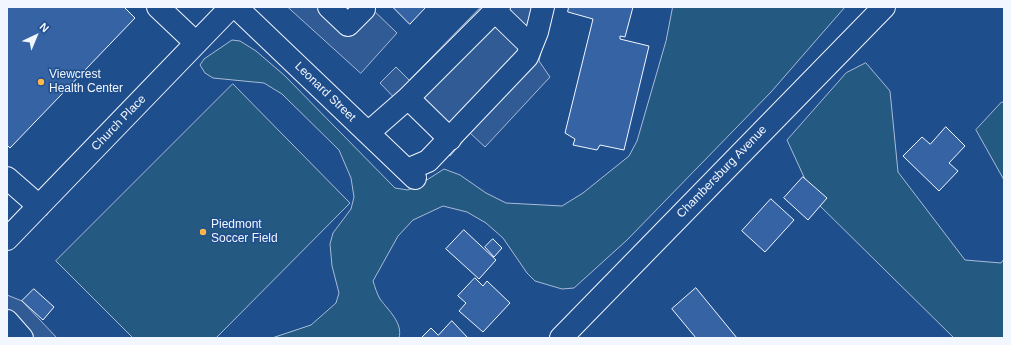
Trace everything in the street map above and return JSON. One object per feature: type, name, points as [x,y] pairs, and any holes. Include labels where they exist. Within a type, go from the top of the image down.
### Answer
[{"type":"street","points":[[158,7],[196,43]]},
{"type":"street","name":"Church Place","points":[[7,239],[231,7]]},
{"type":"street","name":"Leonard Street","points":[[236,7],[411,174],[428,161],[450,139]]},
{"type":"street","points":[[329,7],[348,25],[364,9],[362,7]]},
{"type":"street","points":[[408,98],[450,139],[527,57],[537,32],[543,7]]},
{"type":"street","name":"Chambersburg Avenue","points":[[574,334],[884,7]]},
{"type":"street","points":[[368,133],[408,98],[497,9],[531,46]]},
{"type":"street","points":[[7,178],[39,206]]},
{"type":"shaded area","points":[[288,7],[370,7],[397,33],[361,73]]},
{"type":"shaded area","points":[[481,7],[551,7],[539,61],[550,77],[485,147],[470,133],[450,156],[380,83],[396,67],[409,80]]},
{"type":"shaded area","points":[[673,7],[845,7],[771,92],[627,240],[574,288],[562,289],[535,281],[527,273],[503,238],[486,223],[467,212],[443,206],[413,220],[398,236],[373,281],[380,299],[397,322],[400,333],[399,338],[272,338],[311,325],[336,303],[339,293],[332,266],[330,244],[333,233],[351,209],[354,197],[351,178],[339,150],[282,94],[264,83],[213,78],[205,73],[200,65],[204,59],[232,40],[240,41],[256,51],[284,75],[395,188],[408,190],[444,169],[460,175],[486,193],[506,203],[562,206],[583,193],[629,156],[637,141],[666,41]]},
{"type":"shaded area","points":[[866,63],[890,91],[898,172],[965,260],[1001,263],[1004,259],[1004,338],[954,338],[815,201],[787,140],[846,73]]},
{"type":"shaded area","name":"Piedmont Soccer Field","points":[[233,84],[350,203],[216,338],[133,338],[56,261]]},
{"type":"shaded area","points":[[1002,102],[1004,103],[1004,180],[976,130]]},
{"type":"shaded area","points":[[7,295],[22,301],[57,338],[7,338]]},
{"type":"building","name":"Viewcrest Health Center","points":[[7,7],[124,7],[135,18],[10,148],[7,145]]},
{"type":"building","points":[[393,7],[426,7],[410,24]]},
{"type":"building","points":[[569,7],[633,7],[625,37],[620,36],[620,39],[649,46],[624,150],[600,145],[597,150],[573,145],[575,139],[565,133],[593,19],[568,12]]},
{"type":"building","points":[[946,127],[965,146],[949,163],[958,171],[939,191],[903,156],[922,137],[930,144]]},
{"type":"building","points":[[803,177],[827,198],[808,220],[784,198]]},
{"type":"building","points":[[771,199],[794,220],[765,252],[742,231]]},
{"type":"building","points":[[464,230],[496,260],[479,279],[446,249]]},
{"type":"building","points":[[493,239],[502,248],[494,257],[485,247]]},
{"type":"building","points":[[475,278],[483,286],[487,281],[510,303],[483,332],[459,311],[466,303],[458,296]]},
{"type":"building","points":[[696,288],[737,338],[696,338],[672,309]]},
{"type":"building","points":[[34,289],[54,307],[43,320],[22,301]]},
{"type":"building","points":[[452,321],[468,338],[421,338],[431,328],[438,335]]},
{"type":"place","name":"Viewcrest Health Center","points":[[41,82]]},
{"type":"place","name":"Piedmont Soccer Field","points":[[203,232]]}]
